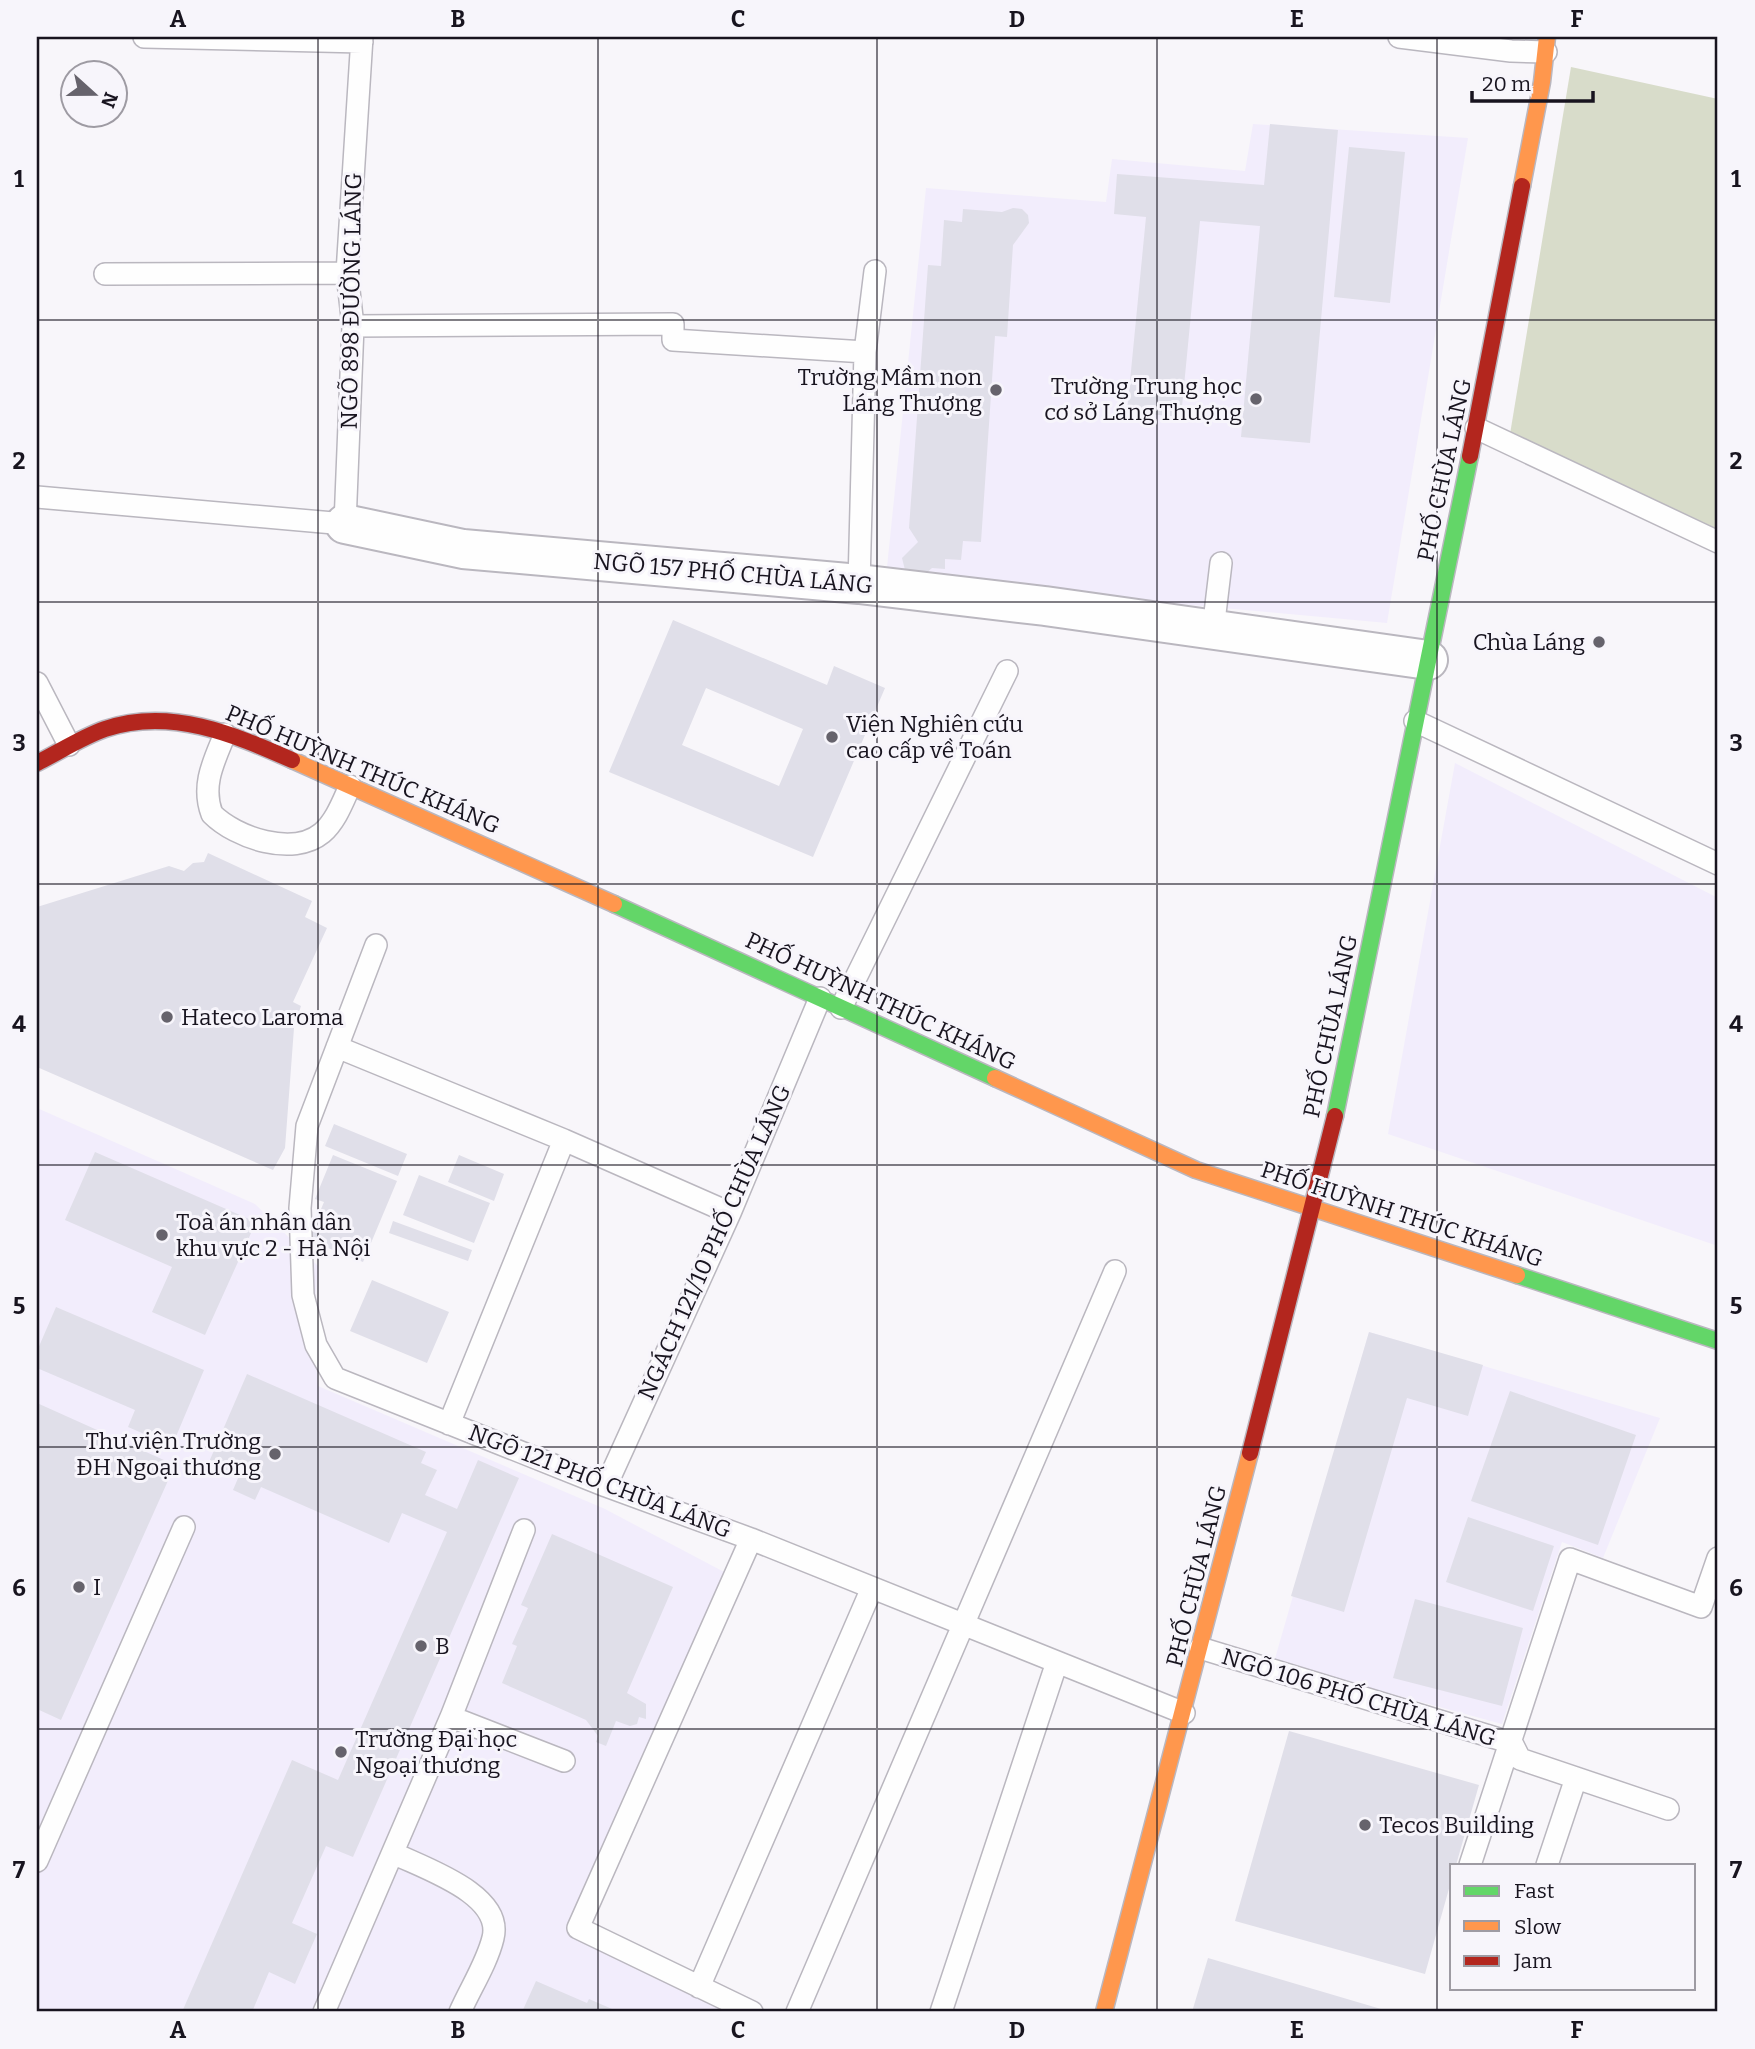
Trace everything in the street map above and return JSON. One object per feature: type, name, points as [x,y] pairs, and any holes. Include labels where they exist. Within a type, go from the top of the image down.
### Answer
[{"type":"street","name":"PHỐ CHÙA LÁNG","points":[[1104,2012],[1184,1713],[1343,1082],[1476,428],[1546,44]]},
{"type":"street","name":"NGÕ 157 PHỐ CHÙA LÁNG","points":[[345,524],[463,550],[859,584],[1428,660]]},
{"type":"street","name":"PHỐ HUỲNH THÚC KHÁNG","points":[[37,763],[69,745],[105,730],[152,720],[197,723],[349,786],[1196,1170],[1718,1341]]},
{"type":"lane","points":[[144,37],[362,40]]},
{"type":"lane","points":[[1399,37],[1511,51],[1546,44]]},
{"type":"lane","name":"NGÕ 898 ĐƯỜNG LÁNG","points":[[345,524],[353,326],[347,273],[362,40]]},
{"type":"lane","points":[[859,584],[865,352],[875,271]]},
{"type":"lane","points":[[105,274],[347,273]]},
{"type":"lane","points":[[353,326],[673,324],[673,340],[865,352]]},
{"type":"lane","points":[[1476,428],[1718,542]]},
{"type":"lane","name":"NGÕ 157 PHỐ CHÙA LÁNG","points":[[37,497],[345,524]]},
{"type":"lane","points":[[1213,630],[1221,563]]},
{"type":"lane","points":[[841,1008],[1007,671]]},
{"type":"lane","points":[[37,683],[69,745]]},
{"type":"lane","points":[[1415,721],[1718,864]]},
{"type":"lane","points":[[225,734],[208,775],[206,795],[212,814],[238,830],[289,846],[310,839],[322,832],[339,810],[349,786]]},
{"type":"lane","name":"NGÕ 121 PHỐ CHÙA LÁNG","points":[[376,945],[307,1126],[300,1208],[303,1295],[316,1345],[335,1378],[606,1486],[751,1539],[1184,1713]]},
{"type":"lane","name":"NGÁCH 121/10 PHỐ CHÙA LÁNG","points":[[606,1486],[730,1213],[820,998]]},
{"type":"lane","points":[[337,1047],[564,1140],[730,1213]]},
{"type":"lane","points":[[449,1424],[564,1140]]},
{"type":"lane","points":[[797,2012],[1115,1271]]},
{"type":"lane","points":[[37,1861],[184,1527]]},
{"type":"lane","points":[[324,2012],[451,1717],[524,1530]]},
{"type":"lane","points":[[751,1539],[578,1928],[752,2012]]},
{"type":"lane","points":[[1470,1864],[1570,1559],[1701,1606],[1718,1558]]},
{"type":"lane","points":[[699,1987],[872,1588]]},
{"type":"lane","name":"NGÕ 106 PHỐ CHÙA LÁNG","points":[[1200,1648],[1512,1743],[1520,1759],[1668,1809]]},
{"type":"lane","points":[[941,2012],[1057,1662]]},
{"type":"lane","points":[[451,1717],[564,1761]]},
{"type":"lane","points":[[1547,1864],[1576,1778]]},
{"type":"lane","points":[[393,1853],[475,1893],[491,1913],[494,1936],[460,2012]]},
{"type":"shaded area","name":"Trường Trung học cơ sở Láng Thượng","points":[[1253,124],[1468,138],[1387,623],[886,577],[926,188],[1106,202],[1112,159],[1245,171]]},
{"type":"shaded area","points":[[1455,763],[1718,898],[1718,1246],[1388,1134]]},
{"type":"shaded area","name":"Trường Đại học Ngoại thương","points":[[37,1108],[255,1204],[318,1266],[313,1326],[318,1386],[605,1509],[726,1573],[567,1930],[734,2012],[37,2012]]},
{"type":"shaded area","points":[[1369,1332],[1660,1418],[1603,1558],[1562,1542],[1502,1724],[1274,1662]]},
{"type":"green space","points":[[1571,67],[1718,99],[1718,530],[1510,434]]},
{"type":"building","points":[[1270,124],[1338,130],[1310,443],[1241,437],[1260,226],[1200,221],[1181,417],[1127,412],[1146,217],[1114,214],[1117,174],[1264,185]]},
{"type":"building","points":[[1349,147],[1405,152],[1390,303],[1334,297]]},
{"type":"building","points":[[1013,208],[1022,209],[1028,215],[1029,223],[1013,245],[1007,337],[995,336],[981,542],[963,541],[961,560],[945,559],[945,569],[932,568],[924,575],[914,575],[905,570],[902,558],[918,542],[909,528],[928,265],[941,266],[944,220],[962,222],[963,209],[1002,212]]},
{"type":"building","name":"Viện Nghiên cứu cao cấp về Toán","points":[[673,620],[827,685],[834,666],[885,688],[813,857],[609,772]],"holes":[[[706,688],[803,729],[779,786],[682,745]]]},
{"type":"building","name":"Hateco Laroma","points":[[208,853],[312,901],[305,917],[327,928],[293,1002],[301,1006],[294,1028],[285,1148],[273,1170],[37,1067],[37,907],[169,866],[184,871],[193,863],[204,862]]},
{"type":"building","points":[[334,1124],[407,1154],[398,1176],[325,1146]]},
{"type":"building","points":[[95,1152],[256,1222],[205,1335],[152,1312],[172,1267],[65,1220]]},
{"type":"building","points":[[333,1155],[397,1181],[363,1262],[308,1240],[324,1202],[315,1199]]},
{"type":"building","points":[[459,1155],[504,1174],[494,1201],[448,1182]]},
{"type":"building","points":[[419,1175],[490,1203],[474,1243],[403,1215]]},
{"type":"building","points":[[393,1221],[472,1250],[468,1261],[389,1233]]},
{"type":"building","points":[[372,1280],[449,1312],[427,1363],[350,1331]]},
{"type":"building","points":[[56,1307],[204,1370],[172,1446],[128,1427],[135,1410],[37,1368],[37,1351]]},
{"type":"building","points":[[1369,1332],[1483,1365],[1468,1416],[1407,1398],[1344,1612],[1291,1596]]},
{"type":"building","name":"B","points":[[247,1374],[426,1452],[421,1463],[437,1470],[425,1495],[457,1509],[478,1460],[519,1478],[353,1857],[326,1846],[292,1923],[317,1934],[295,1984],[269,1972],[252,2012],[182,2012],[292,1760],[338,1780],[447,1532],[402,1513],[389,1543],[261,1487],[255,1500],[233,1490],[239,1476],[209,1462]]},
{"type":"building","points":[[1510,1391],[1636,1435],[1598,1545],[1471,1501]]},
{"type":"building","name":"I","points":[[37,1403],[175,1465],[61,1720],[37,1709]]},
{"type":"building","points":[[1468,1517],[1554,1546],[1533,1611],[1446,1582]]},
{"type":"building","points":[[552,1534],[673,1587],[627,1693],[646,1704],[646,1719],[639,1717],[637,1724],[630,1726],[616,1721],[606,1746],[596,1742],[598,1736],[586,1720],[502,1683],[517,1646],[512,1644],[528,1608],[521,1605]]},
{"type":"building","points":[[1415,1599],[1523,1628],[1502,1706],[1393,1678]]},
{"type":"building","name":"Tecos Building","points":[[1289,1731],[1479,1785],[1456,1864],[1450,1864],[1450,1885],[1425,1974],[1235,1921]]},
{"type":"building","points":[[1208,1958],[1381,2009],[1380,2012],[1192,2012]]},
{"type":"building","points":[[536,1981],[587,2003],[589,1999],[619,2012],[522,2012]]},
{"type":"traffic: fast","points":[[1335,1116],[1470,456]]},
{"type":"traffic: fast","points":[[614,904],[995,1078]]},
{"type":"traffic: fast","points":[[1517,1275],[1718,1341]]},
{"type":"traffic: slow","points":[[1522,186],[1542,82],[1547,37]]},
{"type":"traffic: slow","points":[[292,760],[614,904]]},
{"type":"traffic: slow","points":[[995,1078],[1196,1170],[1517,1275]]},
{"type":"traffic: slow","points":[[1104,2012],[1250,1453]]},
{"type":"traffic: jam","points":[[1470,456],[1522,186]]},
{"type":"traffic: jam","points":[[37,763],[105,729],[153,721],[201,726],[292,760]]},
{"type":"traffic: jam","points":[[1250,1453],[1335,1116]]},
{"type":"place","name":"Trường Mầm non Láng Thượng","points":[[996,390]]},
{"type":"place","name":"Trường Trung học cơ sở Láng Thượng","points":[[1256,399]]},
{"type":"place","name":"Chùa Láng","points":[[1599,642]]},
{"type":"place","name":"Viện Nghiên cứu cao cấp về Toán","points":[[832,737]]},
{"type":"place","name":"Hateco Laroma","points":[[167,1017]]},
{"type":"place","name":"Toà án nhân dân khu vực 2 - Hà Nội","points":[[162,1235]]},
{"type":"place","name":"Thư viện Trường ĐH Ngoại thương","points":[[275,1454]]},
{"type":"place","name":"I","points":[[79,1587]]},
{"type":"place","name":"B","points":[[421,1646]]},
{"type":"place","name":"Trường Đại học Ngoại thương","points":[[341,1752]]},
{"type":"place","name":"Tecos Building","points":[[1365,1825]]}]
